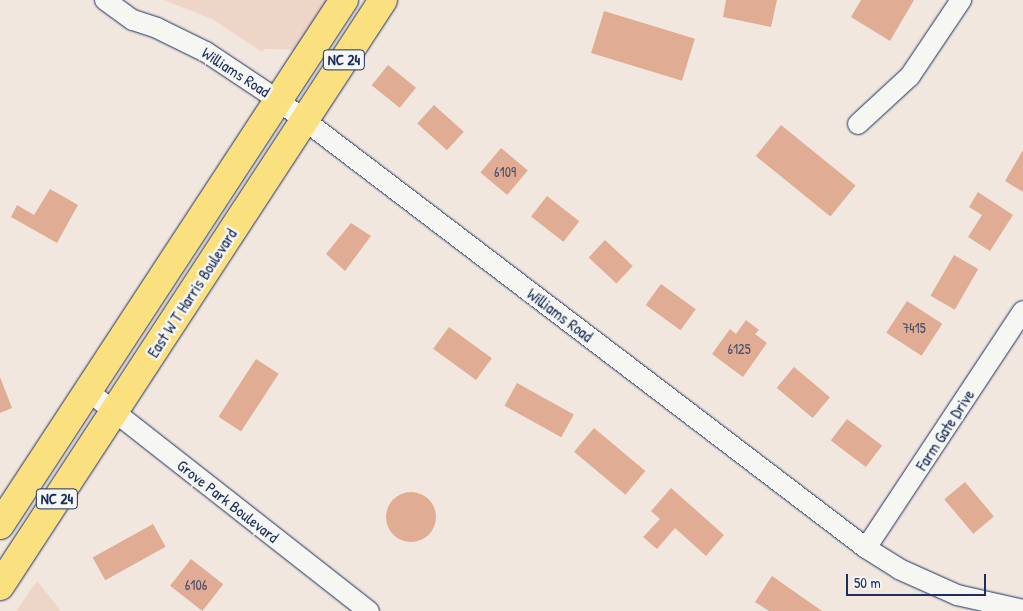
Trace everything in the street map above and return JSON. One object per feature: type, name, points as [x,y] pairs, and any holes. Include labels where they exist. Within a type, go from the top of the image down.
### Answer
[{"type":"main road","name":"East W T Harris Boulevard","points":[[0,525],[344,0]]},
{"type":"main road","name":"East W T Harris Boulevard","points":[[0,586],[383,0]]},
{"type":"street","name":"Williams Road","points":[[105,0],[133,20],[157,28],[206,52],[278,100],[866,548],[899,569],[957,595],[1023,610]]},
{"type":"street","points":[[858,124],[910,76],[960,0]]},
{"type":"street","name":"Farm Gate Drive","points":[[866,548],[1023,311]]},
{"type":"street","name":"Grove Park Boulevard","points":[[88,391],[369,611]]},
{"type":"shaded area","points":[[164,0],[335,0],[302,50],[265,49],[262,52],[212,19]]},
{"type":"shaded area","points":[[37,581],[61,611],[16,611]]},
{"type":"building","points":[[726,0],[777,0],[771,27],[723,17]]},
{"type":"building","points":[[861,0],[914,0],[890,41],[851,17]]},
{"type":"building","points":[[604,11],[695,39],[682,81],[591,53]]},
{"type":"building","points":[[388,65],[416,88],[400,108],[372,85]]},
{"type":"building","points":[[434,105],[464,132],[447,150],[417,124]]},
{"type":"building","points":[[781,125],[856,185],[830,217],[756,156]]},
{"type":"building","points":[[501,148],[528,170],[507,195],[480,173]]},
{"type":"building","points":[[1023,150],[1023,192],[1005,181]]},
{"type":"building","points":[[50,189],[78,205],[57,243],[11,217],[17,205],[34,215]]},
{"type":"building","points":[[978,192],[1013,215],[990,251],[968,237],[982,215],[969,207]]},
{"type":"building","points":[[547,196],[579,221],[563,242],[531,216]]},
{"type":"building","points":[[351,223],[371,236],[345,271],[326,254]]},
{"type":"building","points":[[605,240],[633,266],[616,283],[589,258]]},
{"type":"building","points":[[954,255],[978,269],[955,310],[930,296]]},
{"type":"building","points":[[661,284],[696,309],[681,330],[646,305]]},
{"type":"building","points":[[907,301],[942,324],[922,356],[886,333]]},
{"type":"building","points":[[746,320],[759,330],[755,334],[767,343],[743,377],[712,354],[730,329],[736,334]]},
{"type":"building","points":[[449,327],[492,358],[476,380],[433,349]]},
{"type":"building","points":[[256,359],[279,374],[241,432],[218,417]]},
{"type":"building","points":[[794,367],[830,397],[813,418],[777,388]]},
{"type":"building","points":[[0,377],[12,408],[0,413]]},
{"type":"building","points":[[517,383],[574,415],[561,437],[504,406]]},
{"type":"building","points":[[847,419],[882,445],[866,467],[831,441]]},
{"type":"building","points":[[594,428],[645,471],[625,495],[574,452]]},
{"type":"building","points":[[965,482],[994,516],[973,534],[944,499]]},
{"type":"building","points":[[671,488],[724,535],[706,556],[675,528],[657,549],[643,537],[660,519],[651,511]]},
{"type":"building","points":[[406,492],[416,492],[429,499],[436,512],[436,522],[429,535],[416,542],[406,542],[397,538],[390,531],[386,522],[386,512],[390,503],[397,496]]},
{"type":"building","points":[[153,524],[166,547],[105,580],[93,557]]},
{"type":"building","points":[[191,559],[223,584],[202,611],[170,586]]},
{"type":"building","points":[[772,576],[822,611],[769,611],[755,602]]}]
